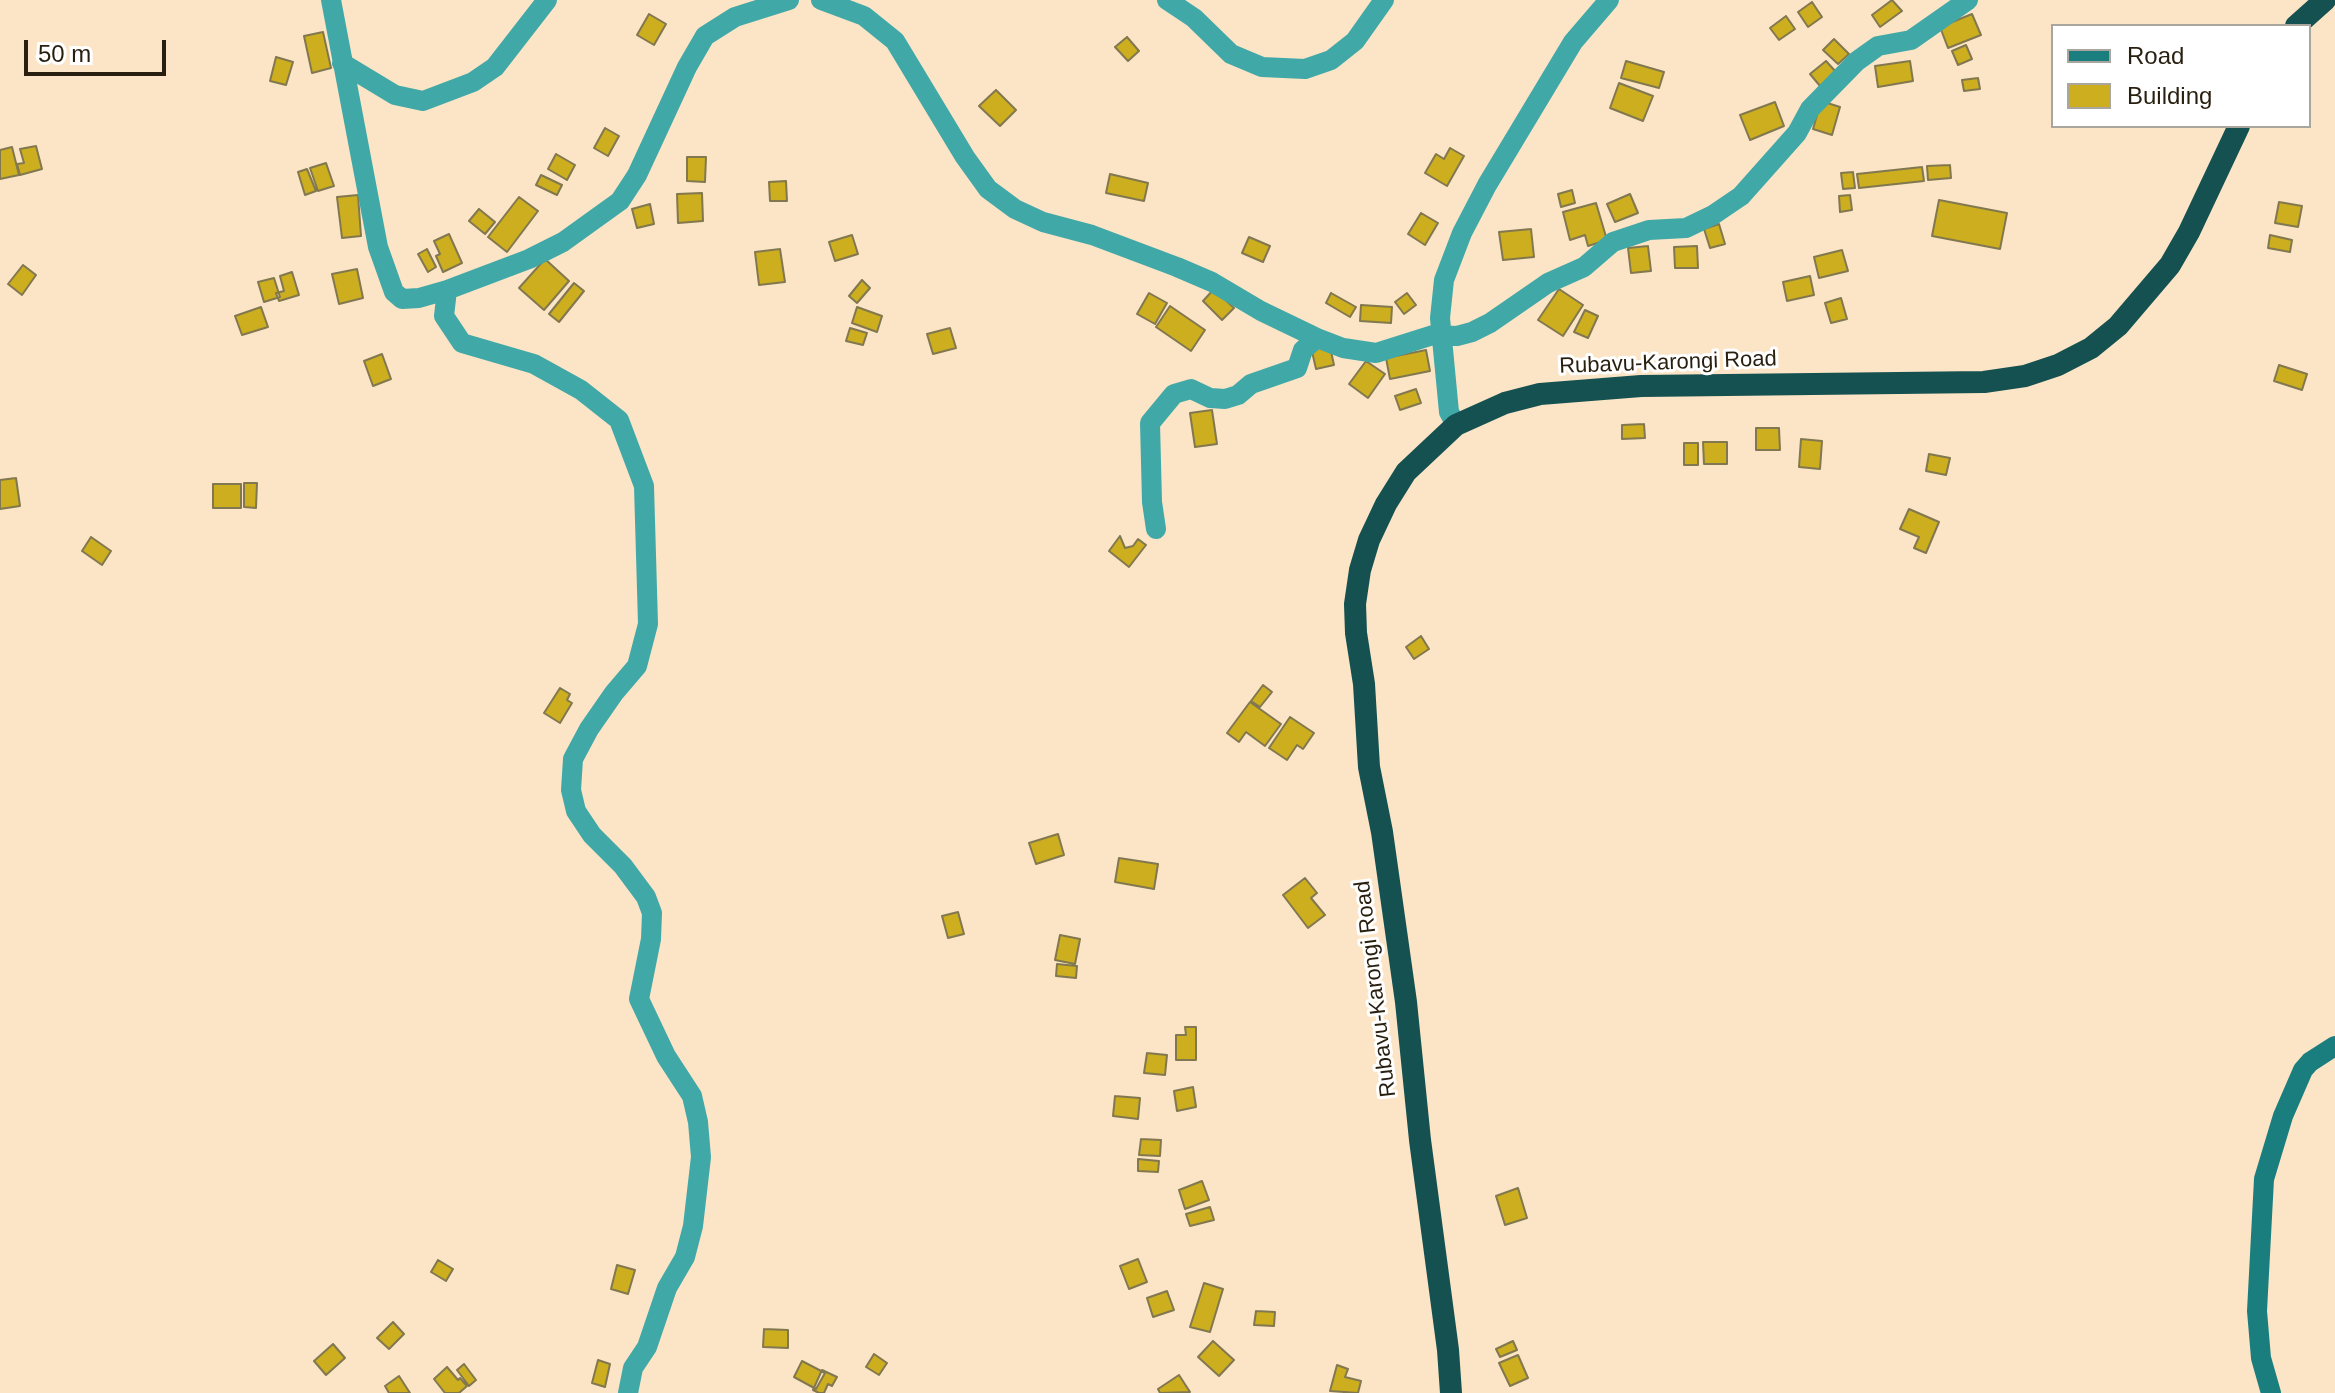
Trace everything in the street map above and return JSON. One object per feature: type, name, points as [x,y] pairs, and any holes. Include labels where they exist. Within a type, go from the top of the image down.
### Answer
[{"type":"highway","points":[[2298,24],[2325,0]]},
{"type":"highway","name":"Rubavu-Karongi Road","points":[[1451,1393],[1398,934],[1369,767],[1355,604],[1369,540],[1386,504],[1406,472],[1456,425],[1505,403],[1540,394],[1641,386],[1984,382],[2025,376],[2058,365],[2091,348],[2118,326],[2170,265],[2238,128]]},
{"type":"main road","points":[[2271,1393],[2261,1358],[2257,1311],[2264,1179],[2283,1116],[2303,1070],[2335,1046]]},
{"type":"street","points":[[331,0],[378,247],[387,279],[402,299],[447,290],[529,259],[563,242],[620,201],[637,175],[687,67],[705,36],[735,17],[789,0]]},
{"type":"street","points":[[342,63],[395,95],[423,101],[473,82],[495,67],[547,0]]},
{"type":"street","points":[[821,0],[864,16],[895,41],[965,157],[988,189],[1015,209],[1043,222],[1107,240],[1177,267],[1212,282],[1261,311],[1317,338],[1343,348],[1376,353],[1433,335],[1457,336],[1490,323],[1548,283],[1584,267],[1613,242],[1649,230],[1686,228],[1713,215],[1741,196],[1797,133],[1810,109],[1857,61],[1878,46],[1911,40],[1968,0]]},
{"type":"street","points":[[1167,0],[1194,18],[1231,54],[1262,67],[1305,69],[1331,60],[1355,41],[1384,0]]},
{"type":"street","points":[[1456,425],[1449,412],[1440,318],[1444,280],[1462,233],[1487,185],[1573,42],[1609,0]]},
{"type":"street","points":[[447,290],[444,316],[462,343],[534,364],[581,390],[619,420],[644,486],[648,624],[637,666],[597,717],[573,759],[571,790],[576,811],[592,835],[623,866],[646,897],[652,913],[651,939],[639,999],[666,1056],[692,1096],[701,1157],[693,1226],[685,1257],[667,1288],[647,1347],[633,1368],[628,1393]]},
{"type":"street","points":[[1156,529],[1152,502],[1150,423],[1174,394],[1191,389],[1210,398],[1225,399],[1238,395],[1251,384],[1297,368],[1303,350],[1317,338]]},
{"type":"building","points":[[1892,0],[1902,11],[1880,27],[1872,15]]},
{"type":"building","points":[[1812,2],[1822,17],[1808,27],[1798,12]]},
{"type":"building","points":[[649,14],[666,24],[654,45],[637,35]]},
{"type":"building","points":[[1972,14],[1981,35],[1948,48],[1940,27]]},
{"type":"building","points":[[1786,16],[1795,29],[1779,40],[1770,28]]},
{"type":"building","points":[[323,32],[331,68],[312,73],[304,36]]},
{"type":"building","points":[[1127,37],[1139,51],[1128,61],[1115,47]]},
{"type":"building","points":[[1834,39],[1849,54],[1838,64],[1823,50]]},
{"type":"building","points":[[1966,45],[1972,59],[1958,65],[1952,51]]},
{"type":"building","points":[[276,57],[293,62],[286,85],[270,81]]},
{"type":"building","points":[[1626,61],[1664,72],[1659,88],[1621,78]]},
{"type":"building","points":[[1826,61],[1836,72],[1820,86],[1810,74]]},
{"type":"building","points":[[1910,61],[1913,81],[1878,87],[1875,66]]},
{"type":"building","points":[[1978,78],[1980,89],[1964,91],[1962,80]]},
{"type":"building","points":[[1619,83],[1653,96],[1643,121],[1610,108]]},
{"type":"building","points":[[996,90],[1016,110],[1000,126],[979,106]]},
{"type":"building","points":[[1821,101],[1840,107],[1832,135],[1813,129]]},
{"type":"building","points":[[1775,102],[1784,126],[1750,140],[1740,115]]},
{"type":"building","points":[[605,128],[619,136],[608,156],[594,148]]},
{"type":"building","points":[[36,146],[42,169],[20,175],[17,164],[24,163],[20,149]]},
{"type":"building","points":[[12,147],[19,175],[0,179],[0,150]]},
{"type":"building","points":[[1450,148],[1464,156],[1447,186],[1425,173],[1436,154],[1444,159]]},
{"type":"building","points":[[556,154],[575,165],[567,180],[548,169]]},
{"type":"building","points":[[687,157],[706,157],[705,182],[687,181]]},
{"type":"building","points":[[326,163],[334,186],[318,191],[310,168]]},
{"type":"building","points":[[1950,165],[1951,178],[1928,180],[1927,166]]},
{"type":"building","points":[[1922,167],[1924,181],[1859,188],[1857,174]]},
{"type":"building","points":[[307,169],[316,191],[305,195],[298,172]]},
{"type":"building","points":[[1853,172],[1855,188],[1843,189],[1841,173]]},
{"type":"building","points":[[1110,174],[1148,183],[1144,201],[1106,193]]},
{"type":"building","points":[[541,175],[562,185],[557,195],[536,185]]},
{"type":"building","points":[[786,181],[787,201],[770,201],[769,182]]},
{"type":"building","points":[[1572,190],[1575,203],[1561,207],[1558,194]]},
{"type":"building","points":[[702,193],[703,221],[678,223],[677,194]]},
{"type":"building","points":[[1630,194],[1638,213],[1615,222],[1607,204]]},
{"type":"building","points":[[358,195],[361,236],[342,238],[337,197]]},
{"type":"building","points":[[1850,195],[1852,210],[1840,212],[1839,196]]},
{"type":"building","points":[[519,197],[538,211],[507,252],[488,237]]},
{"type":"building","points":[[1939,200],[2007,213],[2000,249],[1932,236]]},
{"type":"building","points":[[2279,202],[2302,206],[2298,227],[2275,223]]},
{"type":"building","points":[[1596,203],[1607,240],[1588,246],[1585,235],[1570,240],[1563,212]]},
{"type":"building","points":[[650,204],[654,224],[637,228],[632,209]]},
{"type":"building","points":[[479,209],[495,222],[485,234],[469,221]]},
{"type":"building","points":[[1421,213],[1438,223],[1425,245],[1408,234]]},
{"type":"building","points":[[1719,224],[1725,244],[1710,248],[1704,229]]},
{"type":"building","points":[[1531,229],[1534,257],[1503,260],[1499,232]]},
{"type":"building","points":[[449,234],[462,263],[443,272],[434,241]]},
{"type":"building","points":[[852,235],[858,254],[835,261],[829,242]]},
{"type":"building","points":[[2270,235],[2292,240],[2290,252],[2268,248]]},
{"type":"building","points":[[1249,237],[1270,246],[1263,262],[1242,253]]},
{"type":"building","points":[[1648,246],[1651,271],[1631,273],[1628,248]]},
{"type":"building","points":[[1697,246],[1698,268],[1675,268],[1674,247]]},
{"type":"building","points":[[427,249],[436,267],[428,272],[418,254]]},
{"type":"building","points":[[780,249],[785,282],[759,285],[755,252]]},
{"type":"building","points":[[1842,250],[1848,271],[1819,278],[1814,257]]},
{"type":"building","points":[[545,259],[569,281],[544,310],[519,288]]},
{"type":"building","points":[[23,265],[36,275],[22,295],[8,284]]},
{"type":"building","points":[[357,269],[363,298],[339,304],[332,274]]},
{"type":"building","points":[[292,272],[299,295],[279,301],[276,293],[284,291],[280,276]]},
{"type":"building","points":[[1810,276],[1814,295],[1787,301],[1783,282]]},
{"type":"building","points":[[274,278],[280,297],[264,302],[258,282]]},
{"type":"building","points":[[862,280],[870,288],[857,303],[849,296]]},
{"type":"building","points":[[574,283],[584,291],[559,322],[549,314]]},
{"type":"building","points":[[1214,289],[1234,308],[1222,320],[1203,301]]},
{"type":"building","points":[[1559,289],[1583,305],[1563,336],[1538,320]]},
{"type":"building","points":[[1149,293],[1167,303],[1155,324],[1137,314]]},
{"type":"building","points":[[1331,293],[1356,307],[1350,317],[1326,303]]},
{"type":"building","points":[[1407,293],[1416,305],[1404,314],[1395,302]]},
{"type":"building","points":[[1841,298],[1847,319],[1831,323],[1825,303]]},
{"type":"building","points":[[1361,305],[1392,307],[1391,323],[1360,321]]},
{"type":"building","points":[[1170,306],[1205,330],[1191,351],[1156,327]]},
{"type":"building","points":[[261,307],[268,327],[242,335],[235,316]]},
{"type":"building","points":[[857,307],[882,316],[877,332],[852,323]]},
{"type":"building","points":[[1585,310],[1598,316],[1588,338],[1574,332]]},
{"type":"building","points":[[850,328],[867,333],[863,345],[846,341]]},
{"type":"building","points":[[950,328],[956,348],[933,354],[927,334]]},
{"type":"building","points":[[1329,342],[1334,365],[1316,369],[1311,347]]},
{"type":"building","points":[[1426,350],[1430,371],[1390,379],[1386,358]]},
{"type":"building","points":[[382,354],[391,379],[373,386],[364,361]]},
{"type":"building","points":[[1366,361],[1385,374],[1368,398],[1349,384]]},
{"type":"building","points":[[2279,365],[2307,374],[2302,390],[2274,381]]},
{"type":"building","points":[[1416,389],[1421,403],[1400,410],[1395,396]]},
{"type":"building","points":[[1212,410],[1217,444],[1195,447],[1190,413]]},
{"type":"building","points":[[1644,424],[1645,438],[1622,439],[1622,425]]},
{"type":"building","points":[[1756,428],[1779,428],[1780,450],[1756,450]]},
{"type":"building","points":[[1801,439],[1822,441],[1820,469],[1799,467]]},
{"type":"building","points":[[1703,442],[1727,442],[1727,464],[1704,464]]},
{"type":"building","points":[[1684,443],[1698,443],[1698,465],[1684,465]]},
{"type":"building","points":[[1929,454],[1950,458],[1946,475],[1926,471]]},
{"type":"building","points":[[16,478],[20,506],[0,509],[0,480]]},
{"type":"building","points":[[244,483],[257,483],[256,508],[244,507]]},
{"type":"building","points":[[213,484],[241,484],[241,508],[213,508]]},
{"type":"building","points":[[1909,509],[1939,522],[1926,553],[1914,548],[1919,537],[1900,529]]},
{"type":"building","points":[[1120,536],[1125,548],[1133,546],[1138,539],[1146,545],[1129,567],[1109,551]]},
{"type":"building","points":[[91,537],[111,551],[102,565],[82,551]]},
{"type":"building","points":[[1421,636],[1429,649],[1414,659],[1406,647]]},
{"type":"building","points":[[1263,685],[1272,692],[1260,707],[1251,701]]},
{"type":"building","points":[[560,688],[570,694],[567,700],[572,703],[560,723],[544,713]]},
{"type":"building","points":[[1250,702],[1281,724],[1265,746],[1246,732],[1239,742],[1227,733]]},
{"type":"building","points":[[1290,717],[1314,733],[1303,749],[1297,745],[1287,760],[1269,748]]},
{"type":"building","points":[[1058,834],[1064,855],[1036,864],[1029,843]]},
{"type":"building","points":[[1119,858],[1158,864],[1154,889],[1115,882]]},
{"type":"building","points":[[1305,878],[1317,893],[1311,898],[1325,915],[1308,928],[1283,895]]},
{"type":"building","points":[[958,912],[964,934],[948,938],[942,916]]},
{"type":"building","points":[[1060,935],[1080,939],[1075,964],[1055,960]]},
{"type":"building","points":[[1057,964],[1077,966],[1076,978],[1056,976]]},
{"type":"building","points":[[1185,1027],[1196,1027],[1196,1060],[1176,1060],[1176,1035],[1186,1035]]},
{"type":"building","points":[[1147,1053],[1167,1055],[1165,1075],[1144,1073]]},
{"type":"building","points":[[1193,1087],[1196,1107],[1177,1111],[1174,1091]]},
{"type":"building","points":[[1115,1096],[1140,1098],[1138,1119],[1113,1116]]},
{"type":"building","points":[[1141,1139],[1161,1140],[1160,1156],[1139,1155]]},
{"type":"building","points":[[1138,1159],[1159,1161],[1158,1172],[1138,1171]]},
{"type":"building","points":[[1202,1181],[1209,1200],[1185,1209],[1179,1190]]},
{"type":"building","points":[[1518,1188],[1527,1218],[1505,1225],[1496,1196]]},
{"type":"building","points":[[1210,1207],[1214,1220],[1190,1226],[1186,1214]]},
{"type":"building","points":[[1138,1259],[1147,1282],[1129,1289],[1120,1266]]},
{"type":"building","points":[[438,1260],[453,1269],[446,1281],[431,1272]]},
{"type":"building","points":[[617,1265],[635,1270],[628,1294],[611,1289]]},
{"type":"building","points":[[1204,1283],[1223,1289],[1210,1332],[1190,1327]]},
{"type":"building","points":[[1167,1291],[1174,1310],[1153,1317],[1147,1298]]},
{"type":"building","points":[[1256,1311],[1275,1312],[1274,1326],[1254,1325]]},
{"type":"building","points":[[393,1322],[404,1334],[389,1349],[377,1338]]},
{"type":"building","points":[[764,1329],[788,1330],[788,1348],[763,1347]]},
{"type":"building","points":[[1213,1341],[1234,1360],[1219,1376],[1198,1357]]},
{"type":"building","points":[[1513,1341],[1517,1350],[1500,1357],[1496,1349]]},
{"type":"building","points":[[333,1344],[345,1358],[326,1375],[314,1361]]},
{"type":"building","points":[[874,1354],[887,1363],[879,1375],[866,1367]]},
{"type":"building","points":[[1518,1355],[1528,1378],[1510,1386],[1499,1363]]},
{"type":"building","points":[[598,1360],[610,1364],[605,1387],[592,1383]]},
{"type":"building","points":[[802,1361],[825,1373],[816,1389],[794,1377]]},
{"type":"building","points":[[464,1364],[476,1380],[469,1386],[457,1370]]},
{"type":"building","points":[[1337,1365],[1348,1369],[1345,1377],[1361,1381],[1358,1393],[1330,1391]]},
{"type":"building","points":[[447,1367],[467,1386],[459,1393],[445,1393],[434,1379]]},
{"type":"building","points":[[822,1370],[837,1377],[832,1386],[828,1384],[824,1393],[819,1393],[813,1390]]},
{"type":"building","points":[[1179,1375],[1190,1392],[1160,1393],[1158,1389]]},
{"type":"building","points":[[399,1376],[410,1393],[389,1393],[385,1386]]}]
